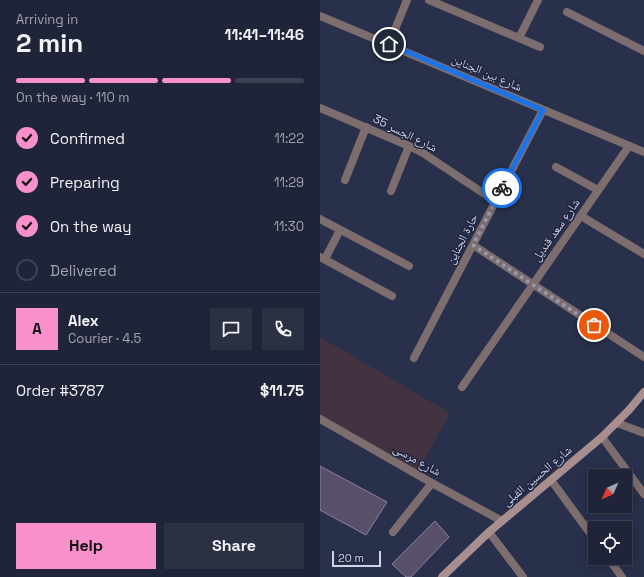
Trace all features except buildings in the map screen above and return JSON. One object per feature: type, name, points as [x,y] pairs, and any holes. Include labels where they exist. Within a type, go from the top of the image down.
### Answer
[{"type":"main road","name":"شارع الحسين القبلى","points":[[442,577],[489,532],[602,437],[617,423],[644,392]]},
{"type":"street","points":[[389,44],[406,0]]},
{"type":"street","points":[[429,0],[540,47]]},
{"type":"street","points":[[519,38],[538,0]]},
{"type":"street","points":[[567,12],[644,51]]},
{"type":"street","name":"شارع بين الجناين","points":[[320,16],[644,152]]},
{"type":"street","name":"شارع الجسر 35","points":[[320,108],[423,153],[496,201]]},
{"type":"street","name":"حارة الجناين","points":[[414,358],[543,110]]},
{"type":"street","points":[[345,180],[366,128]]},
{"type":"street","points":[[391,191],[409,146]]},
{"type":"street","name":"شارع سعد قنديل","points":[[462,387],[629,146]]},
{"type":"street","points":[[556,167],[598,190]]},
{"type":"street","points":[[580,216],[644,254]]},
{"type":"street","points":[[320,219],[409,266]]},
{"type":"street","points":[[340,230],[322,258],[392,296]]},
{"type":"street","points":[[473,245],[644,357]]},
{"type":"street","name":"شارع مرسى","points":[[320,419],[502,521]]},
{"type":"street","points":[[617,423],[644,433]]},
{"type":"street","points":[[602,437],[644,494]]},
{"type":"street","points":[[551,480],[588,530]]},
{"type":"street","points":[[393,532],[432,483]]},
{"type":"street","points":[[489,532],[523,577]]},
{"type":"street","points":[[613,565],[622,577]]},
{"type":"shaded area","points":[[320,337],[450,413],[417,473],[320,417]]},
{"type":"way so far","points":[[502,188],[473,245],[594,325]]},
{"type":"route","points":[[389,44],[543,110],[502,188]]}]
